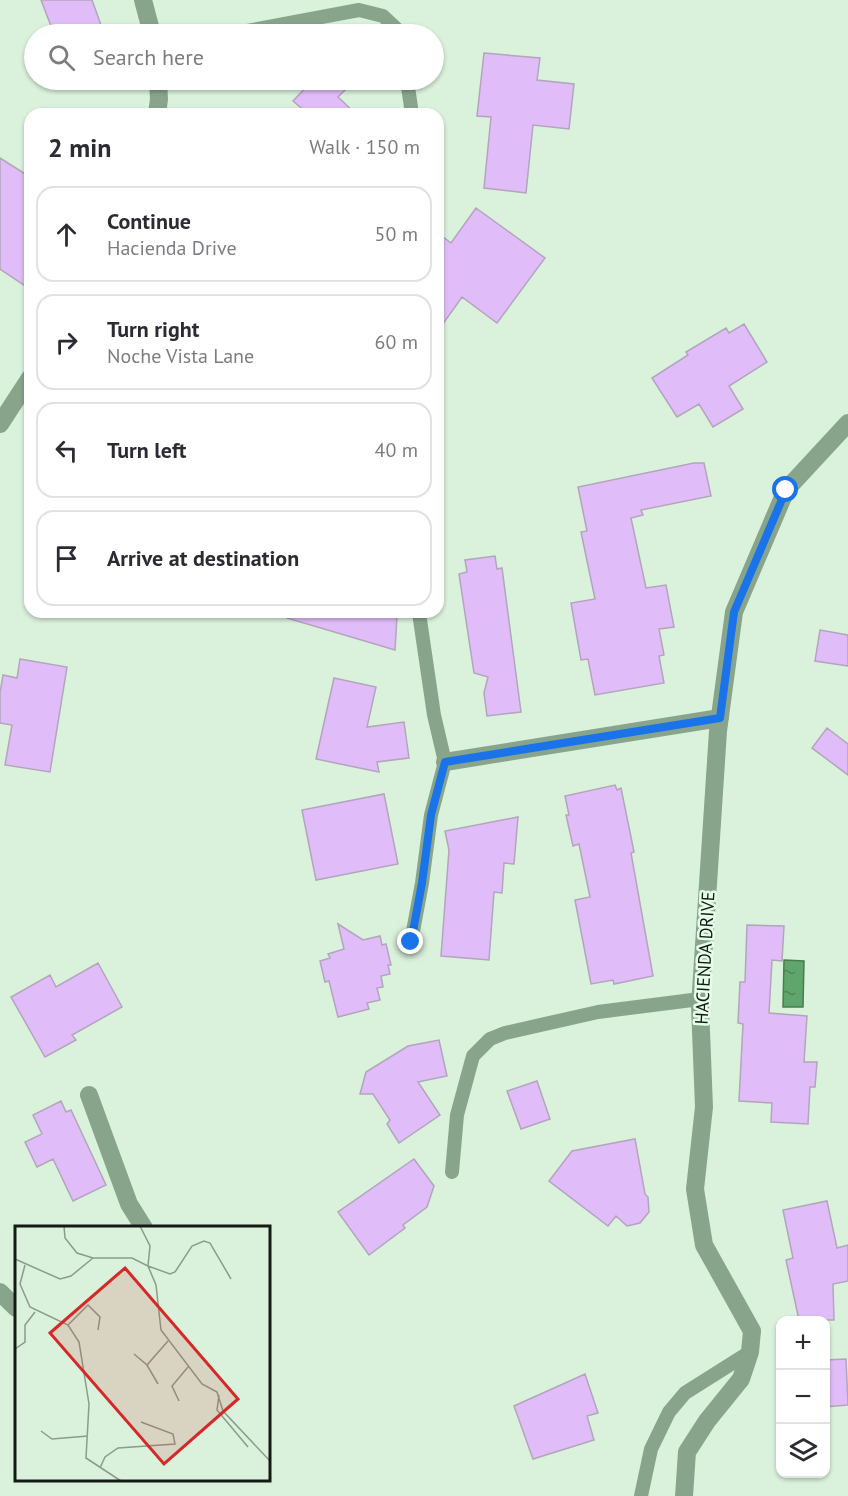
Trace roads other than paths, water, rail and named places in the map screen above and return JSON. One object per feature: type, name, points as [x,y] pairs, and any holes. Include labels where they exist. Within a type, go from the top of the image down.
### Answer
[{"type":"street","points":[[143,0],[149,24]]},
{"type":"street","points":[[158,108],[159,90]]},
{"type":"street","points":[[0,424],[24,387]]},
{"type":"street","name":"HACIENDA DRIVE","points":[[684,1496],[687,1452],[707,1421],[741,1379],[750,1352],[752,1331],[704,1245],[695,1189],[704,1107],[700,999],[720,718],[734,612],[786,490],[848,423]]},
{"type":"street","points":[[445,762],[720,718]]},
{"type":"street","points":[[89,1095],[129,1204],[143,1226]]},
{"type":"street","points":[[0,1292],[15,1307]]},
{"type":"lane","points":[[284,24],[359,10],[383,16],[391,24]]},
{"type":"lane","points":[[408,90],[411,108]]},
{"type":"lane","points":[[411,942],[431,815],[445,762],[420,618]]},
{"type":"lane","points":[[452,1172],[457,1115],[473,1056],[490,1039],[505,1033],[598,1012],[700,999]]},
{"type":"lane","points":[[641,1496],[651,1449],[669,1412],[685,1393],[750,1352]]},
{"type":"water","points":[[784,960],[804,961],[803,1007],[783,1007]]}]
